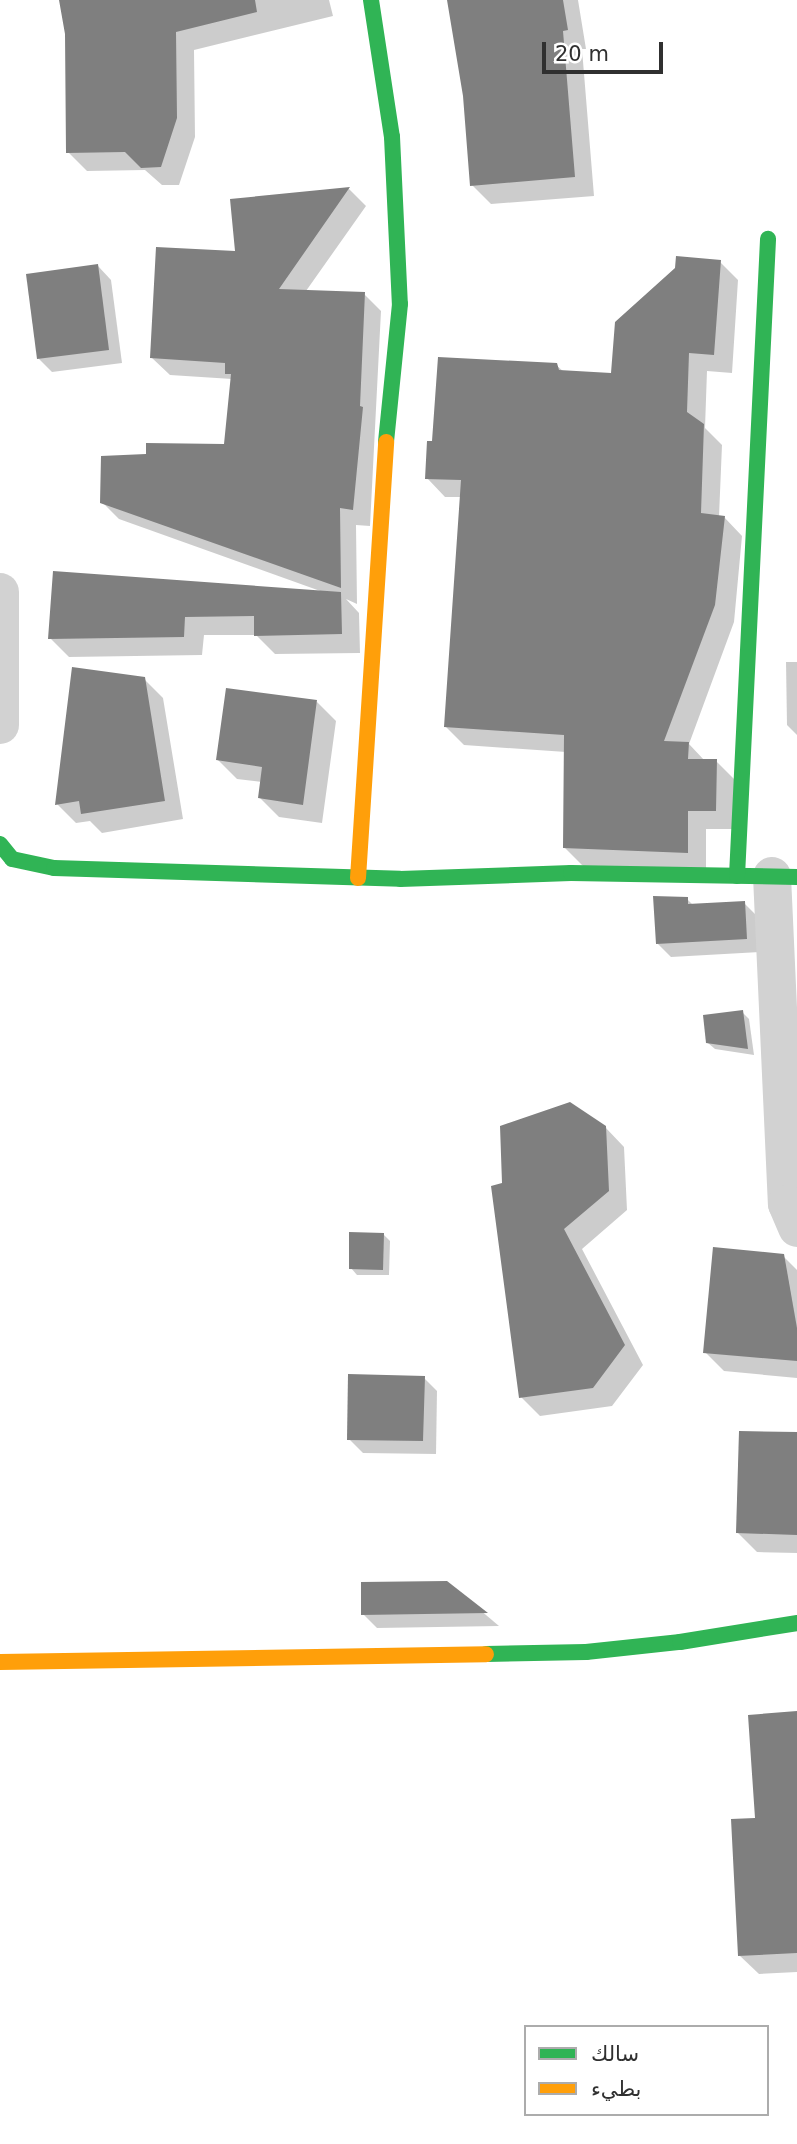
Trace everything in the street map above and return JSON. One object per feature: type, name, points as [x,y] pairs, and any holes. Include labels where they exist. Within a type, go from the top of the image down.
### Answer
[{"type":"street","points":[[358,878],[380,499],[400,304],[392,136],[371,0]]},
{"type":"street","points":[[768,239],[769,876],[787,1204],[797,1228]]},
{"type":"street","points":[[0,592],[0,725]]},
{"type":"street","points":[[0,844],[12,859],[54,868],[358,878],[571,873],[769,876]]},
{"type":"street","points":[[0,1662],[586,1652],[680,1643],[797,1623]]},
{"type":"building","points":[[59,0],[255,0],[257,12],[176,32],[177,118],[161,167],[141,168],[125,152],[66,153],[65,34]]},
{"type":"building","points":[[447,0],[563,0],[568,30],[563,31],[575,177],[470,186],[463,96]]},
{"type":"building","points":[[350,187],[279,289],[365,292],[360,406],[363,407],[353,510],[340,508],[341,588],[100,503],[101,456],[146,454],[146,443],[224,444],[231,374],[225,374],[225,363],[150,358],[156,247],[235,251],[230,199]]},
{"type":"building","points":[[676,256],[721,260],[714,355],[689,353],[687,412],[704,424],[701,513],[725,516],[715,605],[664,741],[689,742],[688,759],[717,759],[716,811],[688,811],[688,853],[563,848],[564,735],[444,727],[461,480],[425,479],[427,441],[432,441],[438,357],[557,363],[559,370],[611,373],[615,322],[675,268]]},
{"type":"building","points":[[98,264],[109,350],[37,359],[26,274]]},
{"type":"building","points":[[53,571],[341,592],[342,634],[254,636],[254,616],[185,617],[184,637],[48,639]]},
{"type":"building","points":[[72,667],[145,677],[165,801],[81,814],[79,801],[55,805]]},
{"type":"building","points":[[226,688],[317,700],[303,805],[258,798],[262,767],[216,760]]},
{"type":"building","points":[[653,896],[688,897],[688,904],[745,901],[747,939],[656,944]]},
{"type":"building","points":[[743,1010],[748,1049],[706,1043],[703,1015]]},
{"type":"building","points":[[570,1102],[606,1126],[609,1191],[564,1229],[625,1345],[593,1388],[519,1398],[491,1186],[502,1183],[500,1126]]},
{"type":"building","points":[[349,1232],[384,1233],[383,1270],[349,1269]]},
{"type":"building","points":[[713,1247],[784,1254],[797,1328],[797,1361],[703,1353]]},
{"type":"building","points":[[348,1374],[425,1376],[423,1441],[347,1440]]},
{"type":"building","points":[[739,1431],[797,1432],[797,1535],[736,1533]]},
{"type":"building","points":[[447,1581],[488,1613],[361,1615],[361,1582]]},
{"type":"building","points":[[797,1711],[797,1953],[738,1956],[731,1819],[755,1818],[748,1715]]},
{"type":"traffic: fast","points":[[371,0],[392,137],[400,304],[386,442]]},
{"type":"traffic: fast","points":[[737,876],[768,239]]},
{"type":"traffic: fast","points":[[0,844],[12,859],[54,868],[400,879],[571,873],[797,877]]},
{"type":"traffic: fast","points":[[486,1654],[586,1652],[680,1642],[797,1623]]},
{"type":"traffic: slow","points":[[358,878],[386,442]]},
{"type":"traffic: slow","points":[[0,1662],[486,1654]]}]
